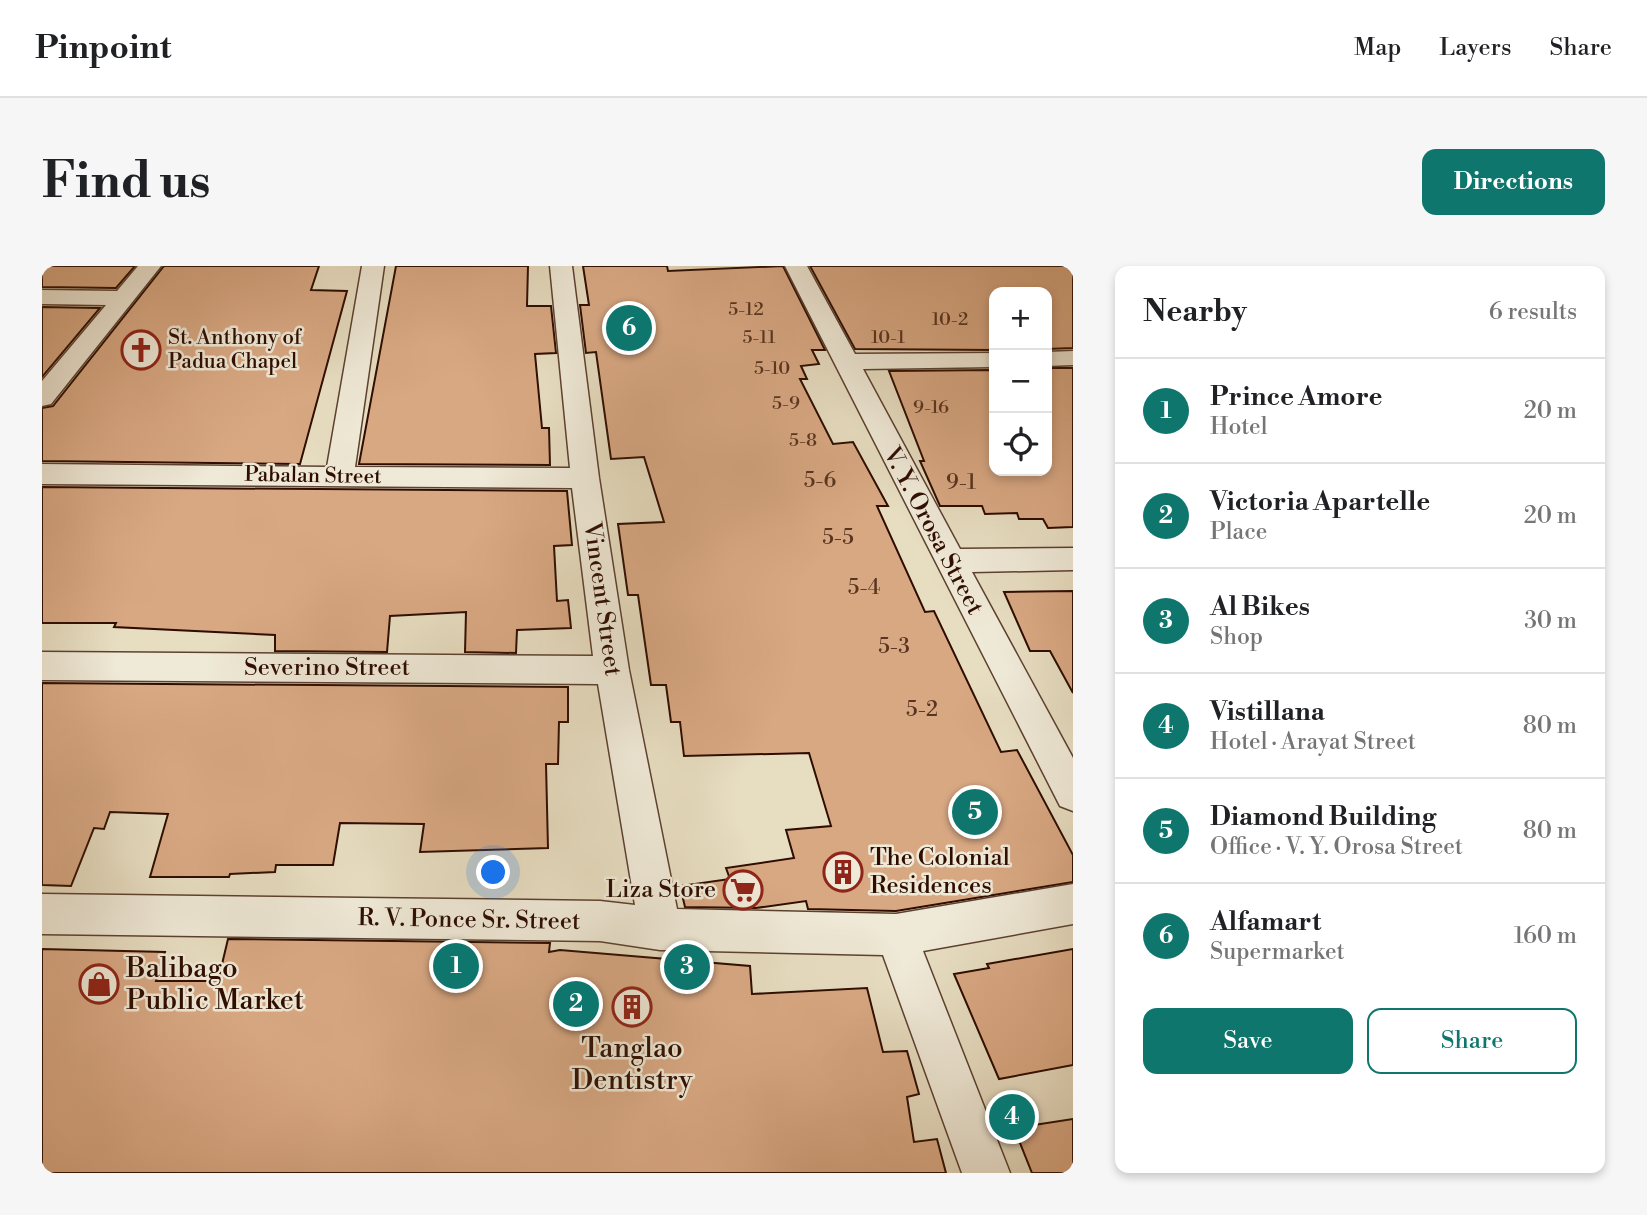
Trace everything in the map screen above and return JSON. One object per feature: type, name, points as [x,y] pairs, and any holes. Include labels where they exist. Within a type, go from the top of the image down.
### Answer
[{"type":"street","points":[[42,398],[150,266]]},
{"type":"street","points":[[339,477],[373,266]]},
{"type":"street","name":"Vincent Street","points":[[561,266],[585,478],[612,670],[660,929]]},
{"type":"street","name":"V. Y. Orosa Street","points":[[796,266],[1073,794]]},
{"type":"street","points":[[42,297],[123,298]]},
{"type":"street","points":[[1052,359],[1073,358]]},
{"type":"street","points":[[844,362],[989,359]]},
{"type":"street","name":"Pabalan Street","points":[[42,474],[585,478]]},
{"type":"street","points":[[949,561],[1073,559]]},
{"type":"street","name":"Severino Street","points":[[42,666],[612,670]]},
{"type":"street","name":"R. V. Ponce Sr. Street","points":[[42,914],[600,921],[660,929],[896,935],[1073,904]]},
{"type":"street","points":[[896,935],[986,1173]]},
{"type":"building","points":[[42,266],[135,266],[116,288],[42,287]]},
{"type":"building","points":[[164,266],[319,266],[311,290],[347,291],[300,464],[42,461],[42,408],[53,406]]},
{"type":"building","points":[[396,266],[528,266],[527,306],[551,306],[556,353],[535,354],[542,428],[549,428],[550,465],[359,464]]},
{"type":"building","points":[[583,266],[667,266],[668,271],[783,266],[825,350],[812,350],[819,364],[801,366],[807,379],[800,379],[833,444],[853,442],[888,506],[877,506],[925,612],[934,611],[1001,752],[1017,750],[1073,855],[1073,882],[896,911],[808,909],[806,901],[756,908],[685,907],[680,886],[730,879],[726,868],[794,858],[786,830],[831,826],[809,753],[684,756],[680,722],[671,722],[666,685],[651,685],[638,595],[628,595],[618,524],[664,522],[644,457],[611,459],[596,352],[586,353],[580,305],[589,305]]},
{"type":"building","points":[[810,266],[1073,266],[1073,348],[1052,349],[1052,287],[989,287],[989,350],[855,349]]},
{"type":"building","points":[[42,307],[100,308],[42,377]]},
{"type":"building","points":[[1052,368],[1073,368],[1073,527],[1048,528],[1043,519],[1019,519],[1017,513],[985,514],[982,506],[940,506],[920,461],[924,461],[889,371],[989,370],[989,476],[1052,476]]},
{"type":"building","points":[[42,487],[567,491],[572,545],[554,546],[557,601],[568,600],[571,628],[517,630],[516,653],[465,652],[466,612],[390,616],[387,652],[275,651],[275,635],[114,627],[116,623],[42,623]]},
{"type":"building","points":[[1073,591],[1073,693],[1050,651],[1030,651],[1004,592]]},
{"type":"building","points":[[42,683],[568,687],[568,722],[559,722],[558,764],[546,764],[548,848],[420,852],[424,824],[340,823],[333,865],[276,865],[275,872],[230,874],[229,877],[150,877],[168,814],[110,812],[104,829],[94,828],[71,886],[42,885]]},
{"type":"building","points":[[228,939],[550,943],[549,952],[560,950],[750,966],[752,994],[867,988],[883,1052],[907,1051],[919,1094],[907,1097],[914,1142],[937,1139],[946,1173],[42,1173],[42,949],[165,952],[156,981],[218,981]]},
{"type":"building","points":[[1073,949],[1073,1065],[999,1079],[954,974],[989,968],[987,964]]},
{"type":"building","points":[[1073,1119],[1073,1173],[1032,1173],[1014,1128]]},
{"type":"place","name":"Alfamart","points":[[629,328]]},
{"type":"place","name":"St. Anthony of Padua Chapel","points":[[141,350]]},
{"type":"place","name":"Diamond Building","points":[[975,812]]},
{"type":"place","name":"The Colonial Residences","points":[[843,872]]},
{"type":"place","name":"Liza Store","points":[[743,890]]},
{"type":"place","name":"Prince Amore","points":[[456,966]]},
{"type":"place","name":"Al Bikes","points":[[687,967]]},
{"type":"place","name":"Balibago Public Market","points":[[99,984]]},
{"type":"place","name":"Victoria Apartelle","points":[[576,1004]]},
{"type":"place","name":"Tanglao Dentistry","points":[[632,1007]]},
{"type":"place","name":"Vistillana","points":[[1012,1117]]}]
